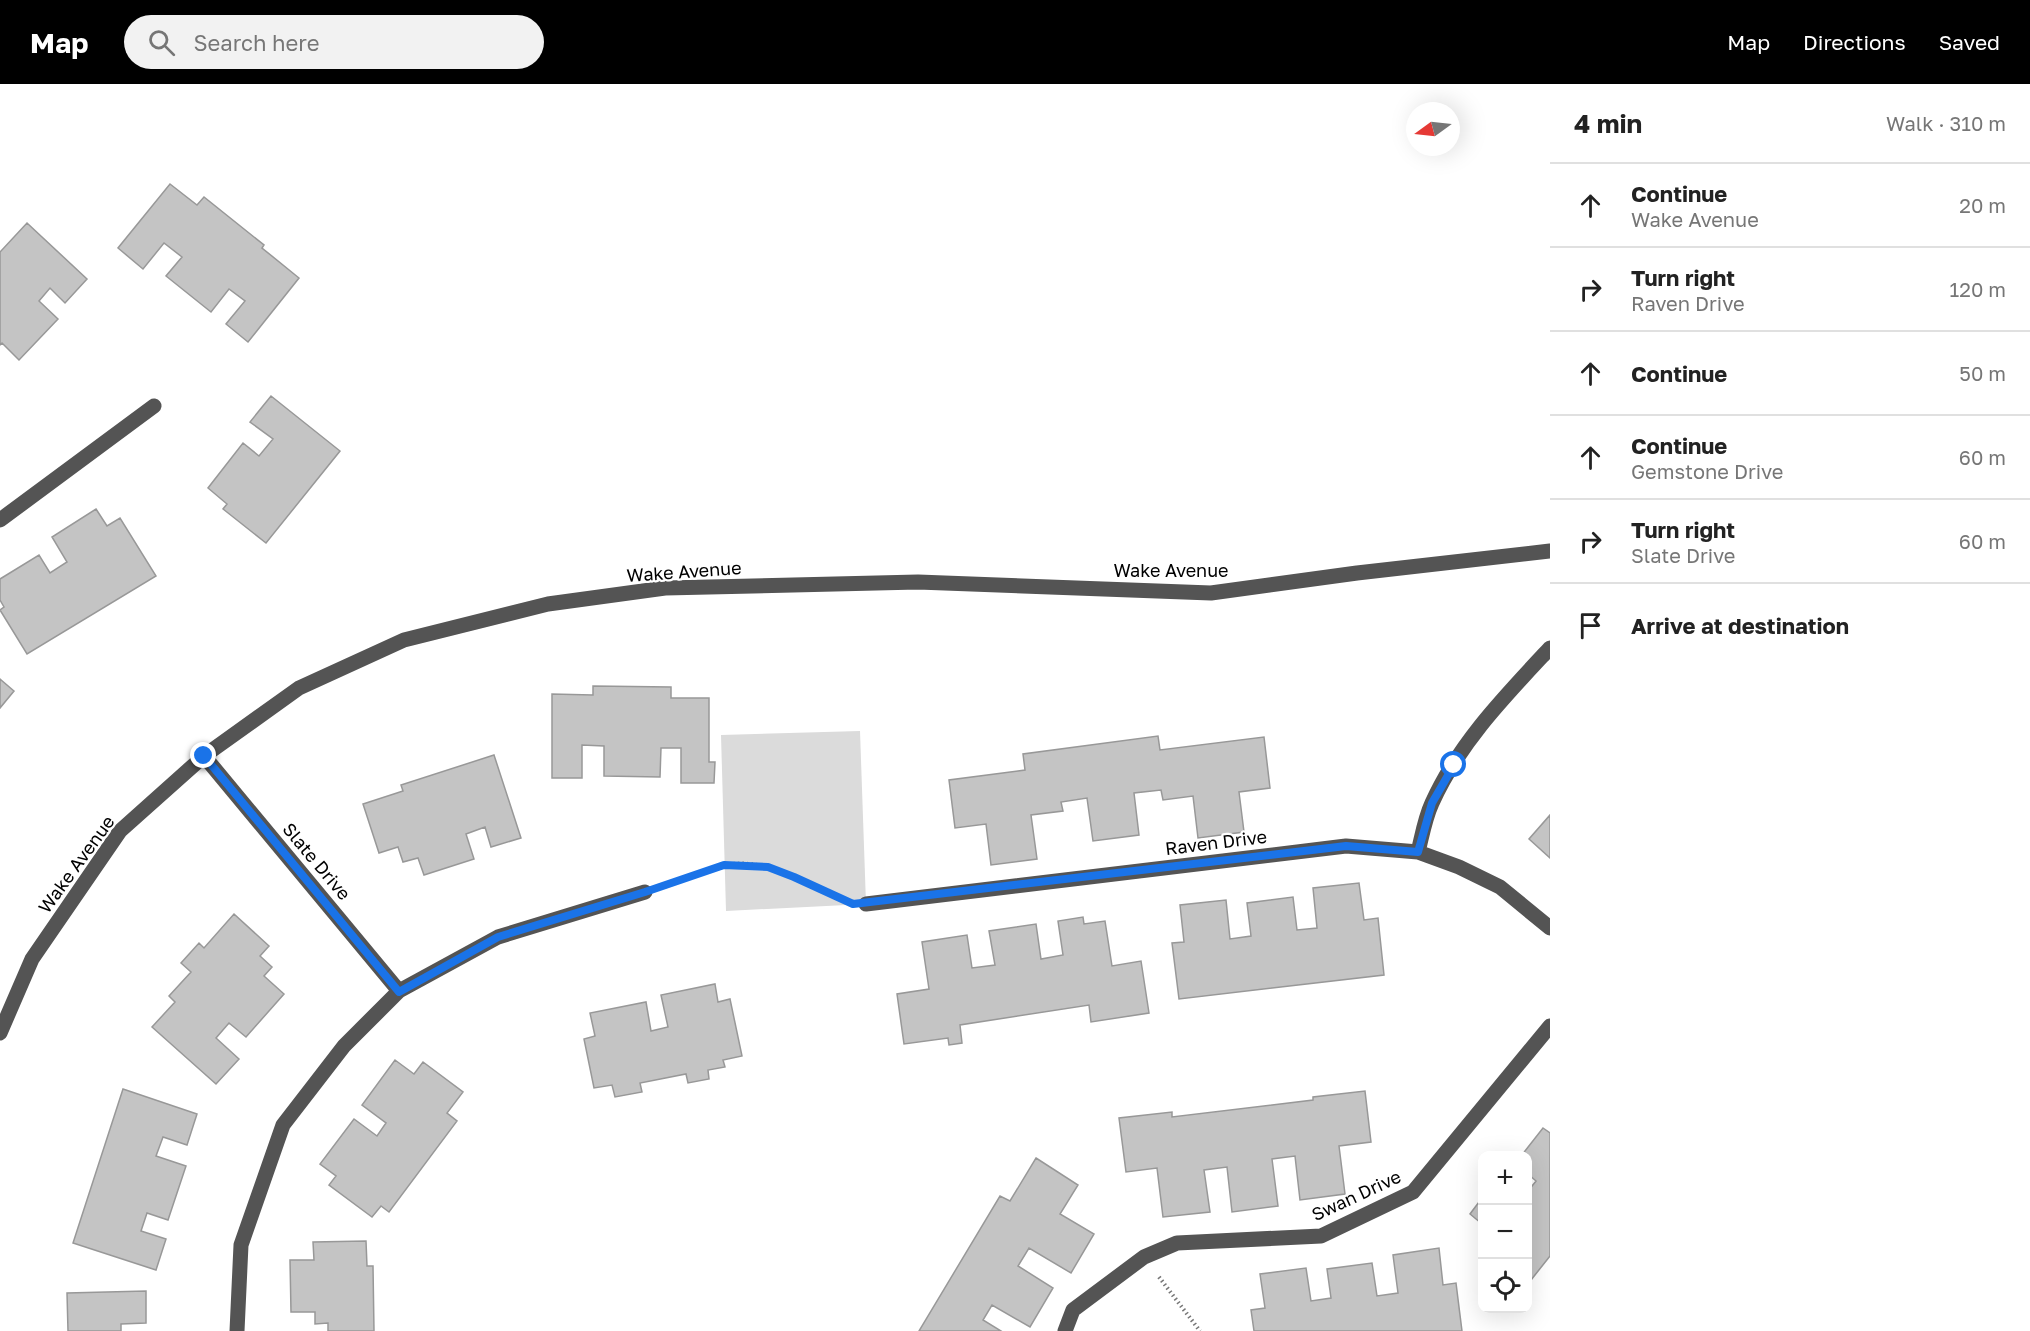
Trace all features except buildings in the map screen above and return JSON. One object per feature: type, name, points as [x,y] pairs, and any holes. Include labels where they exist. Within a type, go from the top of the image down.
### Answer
[{"type":"street","points":[[0,520],[154,406]]},
{"type":"street","name":"Wake Avenue","points":[[0,1033],[32,959],[120,831],[204,756],[299,688],[404,640],[548,604],[665,588],[918,582],[1211,593],[1356,573],[1550,551]]},
{"type":"street","points":[[1418,852],[1432,803],[1454,765],[1485,718],[1550,648]]},
{"type":"street","name":"Slate Drive","points":[[204,756],[399,992]]},
{"type":"street","name":"Raven Drive","points":[[866,904],[1346,846],[1418,852],[1459,867],[1500,887],[1550,928]]},
{"type":"street","points":[[237,1331],[241,1245],[284,1125],[344,1046],[399,992],[498,937],[645,892]]},
{"type":"street","name":"Swan Drive","points":[[1065,1331],[1073,1310],[1144,1257],[1177,1243],[1321,1236],[1413,1192],[1550,1026]]},
{"type":"path","points":[[645,892],[724,865],[743,865],[768,867],[853,904],[866,904]]},
{"type":"path","points":[[1144,1257],[1200,1331]]},
{"type":"shaded area","points":[[860,731],[866,904],[726,911],[721,735]]},
{"type":"route","points":[[204,756],[399,992],[498,937],[724,865],[768,867],[853,904],[866,904],[1346,846],[1418,852],[1432,803],[1454,765]]}]
